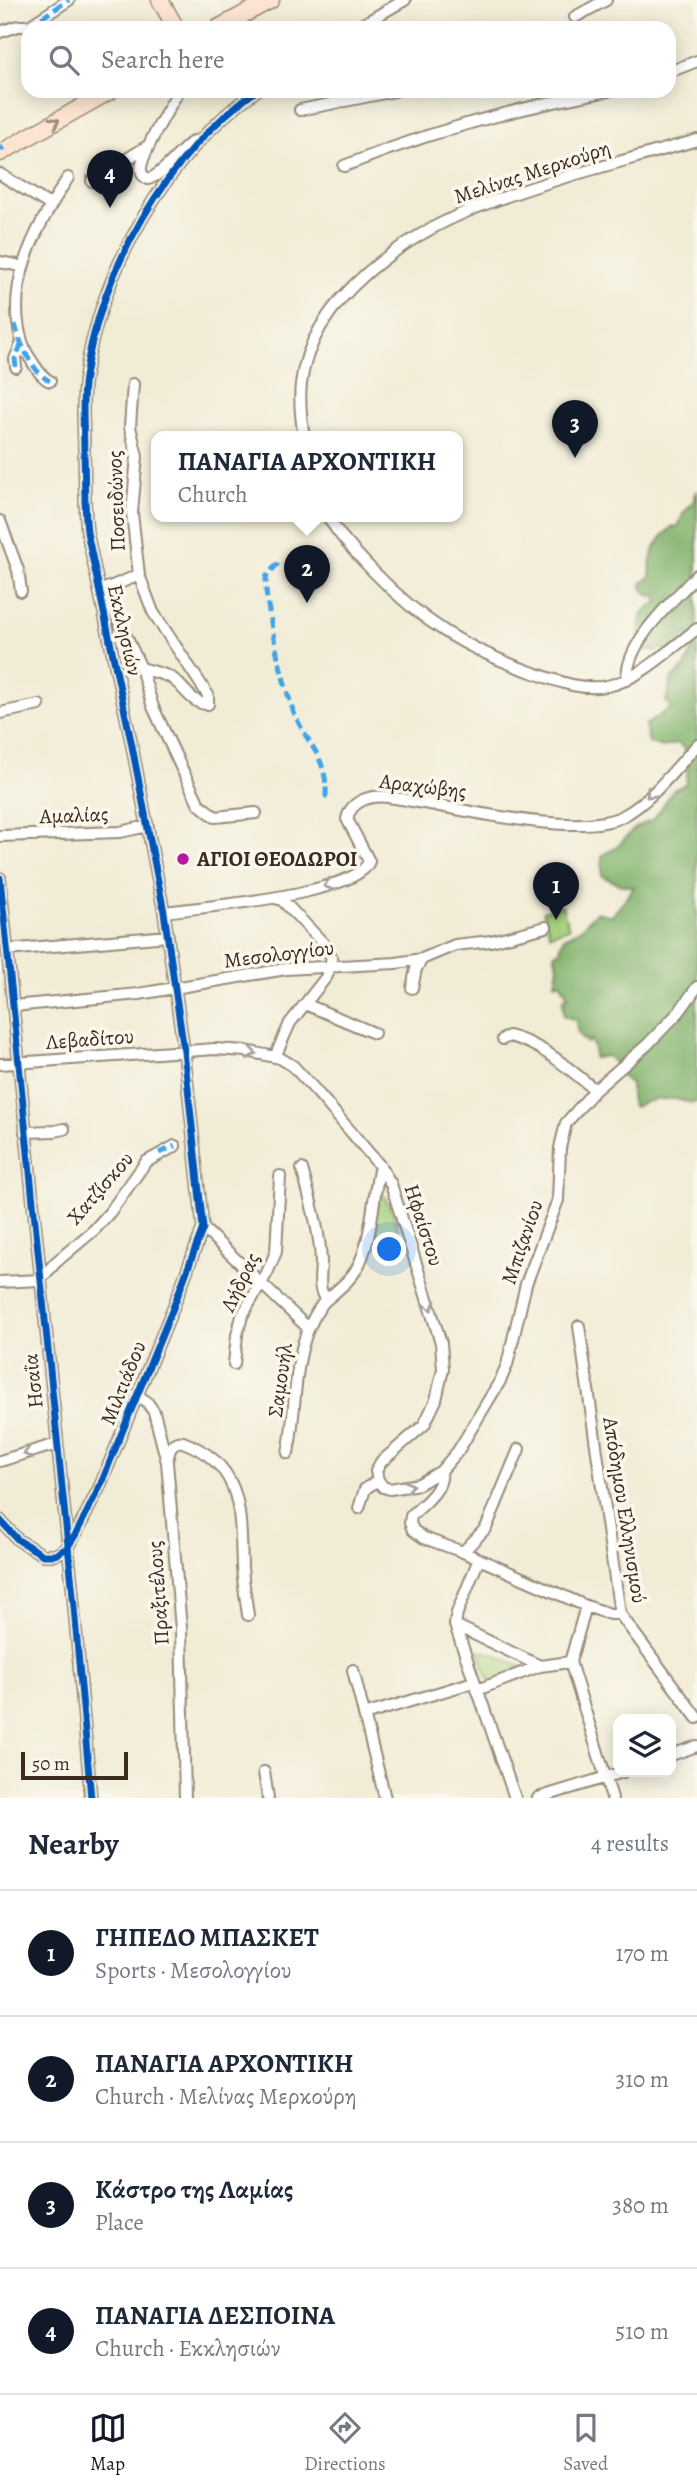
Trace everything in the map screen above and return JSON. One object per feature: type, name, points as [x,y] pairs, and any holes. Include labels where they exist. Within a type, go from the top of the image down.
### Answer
[{"type":"main road","points":[[160,0],[172,21]]},
{"type":"main road","points":[[231,21],[271,0]]},
{"type":"main road","points":[[1,150],[91,98]]},
{"type":"street","points":[[39,21],[69,0]]},
{"type":"street","points":[[368,21],[405,0]]},
{"type":"street","points":[[575,18],[606,0]]},
{"type":"street","points":[[0,32],[21,26]]},
{"type":"street","points":[[676,69],[697,61]]},
{"type":"street","points":[[174,98],[150,144],[141,169],[144,176],[148,179],[155,178],[179,152],[203,136]]},
{"type":"street","name":"Εκκλησιών","points":[[203,1227],[184,1051],[164,912],[101,590],[90,550],[84,503],[84,394],[101,310],[112,278],[141,222],[203,136],[247,98]]},
{"type":"street","points":[[300,110],[360,98]]},
{"type":"street","points":[[344,166],[449,127],[573,98]]},
{"type":"street","name":"Μελίνας Μερκούρη","points":[[303,431],[301,385],[310,349],[337,302],[369,273],[430,230],[483,205],[697,140]]},
{"type":"street","points":[[92,181],[150,144]]},
{"type":"street","points":[[0,174],[50,205]]},
{"type":"street","points":[[50,381],[40,374],[21,345],[10,301],[16,265],[68,178]]},
{"type":"street","points":[[0,262],[16,265]]},
{"type":"street","points":[[16,367],[15,359],[21,345]]},
{"type":"street","name":"Ποσειδώνος","points":[[133,384],[130,427],[138,456],[132,513],[139,575],[153,612],[208,695],[208,704],[202,705],[194,700],[172,678],[141,668]]},
{"type":"street","points":[[0,521],[18,570],[21,591]]},
{"type":"street","points":[[332,522],[351,547],[398,597],[430,623],[458,640],[527,670],[580,687],[608,686],[627,680],[697,629]]},
{"type":"street","points":[[139,575],[101,590],[141,668],[153,707],[199,804],[215,817],[257,813]]},
{"type":"street","points":[[627,680],[628,665],[635,646],[697,575]]},
{"type":"street","points":[[0,713],[39,705]]},
{"type":"street","name":"Αραχώβης","points":[[164,912],[274,898],[348,880],[366,869],[369,862],[347,819],[348,812],[356,803],[366,798],[388,797],[538,821],[573,824],[609,821],[627,814],[640,804],[697,745]]},
{"type":"street","name":"Αμαλίας","points":[[0,836],[120,832],[147,821]]},
{"type":"street","name":"Ησαΐα","points":[[0,878],[91,1798]]},
{"type":"street","points":[[274,898],[282,900],[325,945],[332,958],[325,979],[283,1034],[275,1057]]},
{"type":"street","name":"Μεσολογγίου","points":[[13,1006],[139,995],[286,969],[386,964],[422,959],[455,945],[491,941],[546,927]]},
{"type":"street","points":[[7,950],[168,936]]},
{"type":"street","points":[[412,988],[416,969],[422,959]]},
{"type":"street","name":"Μπιζανίου","points":[[377,1480],[386,1488],[398,1489],[422,1483],[441,1471],[458,1451],[503,1375],[526,1284],[558,1200],[560,1148],[564,1129],[576,1110],[647,1045],[679,1012],[697,987]]},
{"type":"street","points":[[305,1004],[374,1033]]},
{"type":"street","points":[[503,1039],[509,1036],[530,1042],[565,1065],[595,1090]]},
{"type":"street","name":"Ηφαίστου","points":[[184,1051],[228,1049],[284,1059],[380,1166],[391,1184],[441,1343],[443,1369],[438,1394],[424,1425],[381,1462],[376,1471],[377,1480],[365,1489],[359,1508]]},
{"type":"street","name":"Λεβαδίτου","points":[[0,1064],[184,1051]]},
{"type":"street","points":[[25,1132],[55,1132],[64,1129]]},
{"type":"street","name":"Χατζίσκου","points":[[40,1280],[56,1262],[93,1230],[129,1189],[146,1162],[175,1146]]},
{"type":"street","name":"Σαμουήλ","points":[[288,1453],[302,1346],[308,1328],[327,1299],[339,1291],[351,1277],[362,1256],[380,1166]]},
{"type":"street","points":[[302,1169],[312,1206],[320,1254],[321,1289],[327,1299]]},
{"type":"street","name":"Λήδρας","points":[[234,1364],[242,1316],[276,1252],[280,1176]]},
{"type":"street","points":[[203,1227],[308,1328]]},
{"type":"street","name":"Μιλτιάδου","points":[[67,1548],[100,1486],[203,1227]]},
{"type":"street","points":[[0,1282],[40,1280]]},
{"type":"street","name":"Απόδημου Ελληνισμού","points":[[579,1326],[620,1614],[697,1718]]},
{"type":"street","name":"Πραξιτέλους","points":[[137,1395],[147,1402],[154,1412],[166,1462],[181,1629],[185,1798]]},
{"type":"street","points":[[166,1462],[172,1444],[183,1441],[215,1461],[231,1481],[237,1499],[248,1615]]},
{"type":"street","points":[[0,1461],[57,1444]]},
{"type":"street","points":[[463,1552],[486,1528],[519,1449]]},
{"type":"street","points":[[441,1471],[439,1487],[411,1516],[413,1530],[424,1538],[463,1552],[586,1606],[610,1614],[620,1614]]},
{"type":"street","points":[[0,1520],[18,1540],[40,1553],[55,1555],[67,1548]]},
{"type":"street","points":[[479,1559],[457,1613],[455,1625],[515,1798]]},
{"type":"street","points":[[586,1606],[570,1662],[612,1798]]},
{"type":"street","points":[[455,1625],[540,1666]]},
{"type":"street","points":[[364,1715],[476,1686],[540,1666],[570,1662]]},
{"type":"street","points":[[353,1670],[385,1798]]},
{"type":"street","points":[[676,1753],[697,1746]]},
{"type":"street","points":[[264,1772],[268,1798]]},
{"type":"street","points":[[538,1798],[613,1775]]},
{"type":"green space","points":[[697,490],[697,1102],[664,1099],[634,1107],[631,1103],[631,1084],[615,1069],[614,1062],[607,1056],[594,1058],[590,1039],[587,1043],[578,1033],[577,1020],[564,1016],[563,999],[568,997],[561,983],[555,983],[558,966],[554,954],[559,951],[564,938],[581,929],[596,912],[612,916],[634,887],[602,876],[602,855],[616,848],[635,828],[654,819],[673,790],[686,784],[689,755],[679,743],[663,747],[649,743],[645,725],[671,708],[666,701],[672,678],[685,667],[694,646],[687,634],[668,653],[661,648],[656,651],[642,649],[639,628],[644,612],[658,602],[655,596],[648,595],[642,588],[642,583],[650,577],[654,550],[669,529],[678,527],[683,514],[695,499]]},
{"type":"green space","points":[[562,906],[569,928],[550,934],[543,911]]},
{"type":"green space","points":[[377,1184],[394,1214],[400,1237],[379,1238],[374,1224]]},
{"type":"green space","points":[[478,1650],[494,1654],[532,1672],[491,1686]]},
{"type":"marked path","points":[[37,21],[69,0]]},
{"type":"marked path","points":[[0,146],[3,151]]},
{"type":"marked path","points":[[15,324],[23,348],[38,372],[50,381]]},
{"type":"marked path","points":[[16,367],[15,359],[21,345]]},
{"type":"marked path","points":[[278,563],[266,577],[276,650],[292,707],[323,769],[326,796],[331,797]]},
{"type":"marked path","points":[[159,1153],[175,1146]]},
{"type":"cycle path","points":[[0,1520],[18,1540],[43,1555],[55,1555],[67,1548],[100,1486],[203,1228],[184,1051],[164,912],[87,532],[83,395],[94,336],[106,295],[143,217],[194,147],[247,98]]},
{"type":"cycle path","points":[[0,878],[91,1798]]},
{"type":"place","name":"ΠΑΝΑΓΙΑ ΔΕΣΠΟΙΝΑ","points":[[110,208]]},
{"type":"place","name":"Κάστρο της Λαμίας","points":[[575,458]]},
{"type":"place","name":"ΠΑΝΑΓΙΑ ΑΡΧΟΝΤΙΚΗ","points":[[307,603]]},
{"type":"place","name":"ΑΓΙΟΙ ΘΕΟΔΩΡΟΙ","points":[[183,859]]},
{"type":"place","name":"ΓΗΠΕΔΟ ΜΠΑΣΚΕΤ","points":[[556,920]]}]
